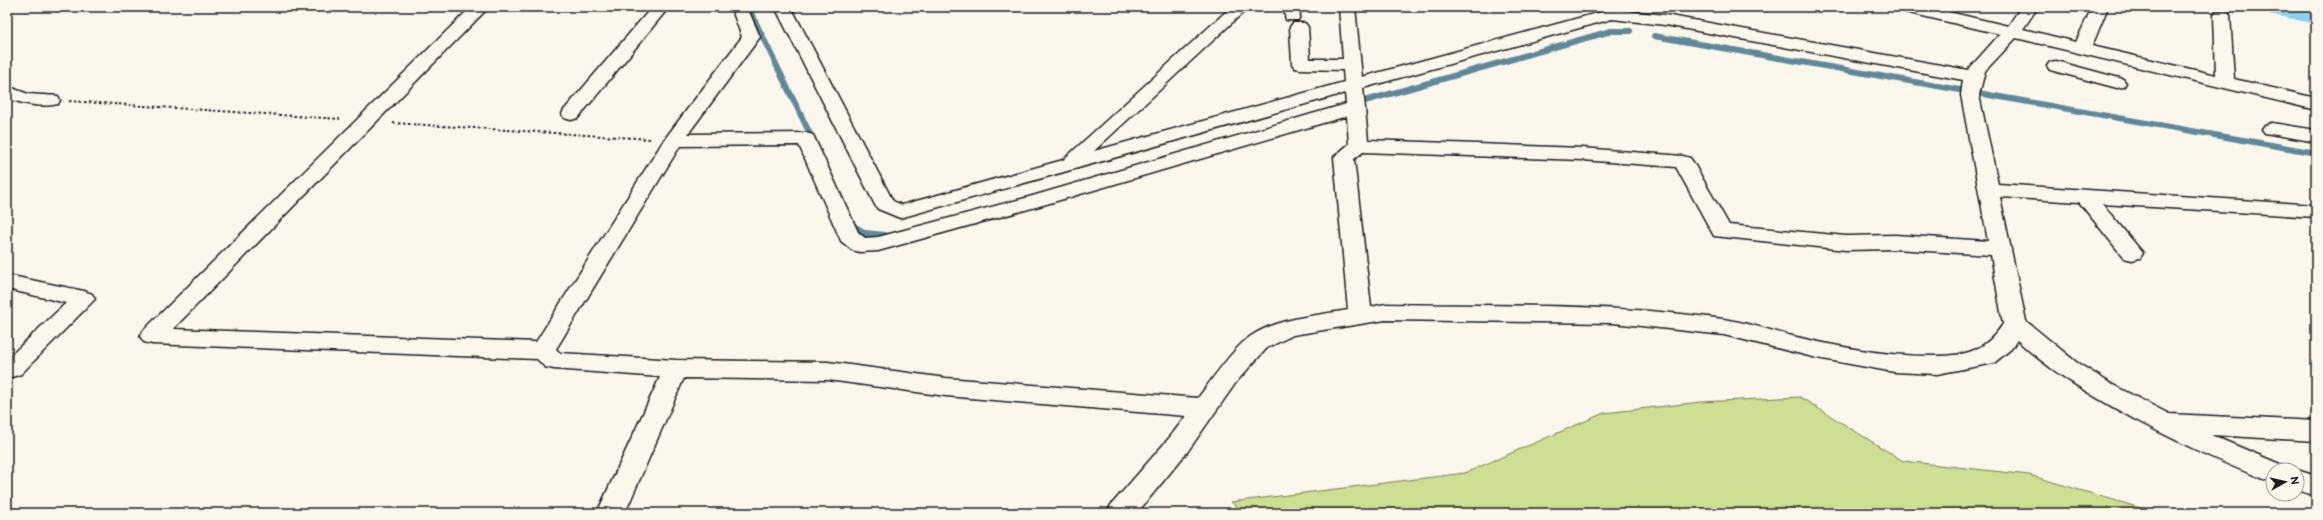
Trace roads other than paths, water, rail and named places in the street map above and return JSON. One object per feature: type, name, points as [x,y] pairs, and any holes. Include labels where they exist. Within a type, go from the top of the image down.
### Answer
[{"type":"street","points":[[481,7],[152,336],[543,351],[554,361],[676,369],[828,371],[946,387],[1206,408]]},
{"type":"street","points":[[571,114],[662,7]]},
{"type":"street","points":[[543,351],[674,140],[750,37],[739,7]]},
{"type":"street","points":[[783,7],[885,205],[900,212],[1069,164],[1353,75],[1612,14],[1665,20],[1973,76]]},
{"type":"street","points":[[1036,201],[1069,164],[1241,7]]},
{"type":"street","points":[[1347,7],[1360,146]]},
{"type":"street","points":[[1907,7],[2316,104]]},
{"type":"street","points":[[2030,7],[2012,32],[1977,69],[1973,76],[1970,95],[2015,324],[2039,349],[2108,395],[2206,444],[2265,469]]},
{"type":"street","points":[[2091,75],[2088,50],[2100,7]]},
{"type":"street","points":[[2222,15],[2225,82]]},
{"type":"street","points":[[1294,17],[1304,89]]},
{"type":"street","points":[[1301,64],[1353,75]]},
{"type":"street","points":[[2056,66],[2117,83]]},
{"type":"street","points":[[7,92],[26,99],[51,100]]},
{"type":"street","points":[[674,140],[806,139],[849,236],[860,245],[878,244],[1036,201],[1356,107]]},
{"type":"street","points":[[2272,129],[2316,136]]},
{"type":"street","points":[[1360,315],[1344,157],[1360,146],[1582,154],[1683,162],[1722,231],[1846,243],[1895,242],[2000,249]]},
{"type":"street","points":[[1989,190],[2316,211]]},
{"type":"street","points":[[2085,196],[2132,253]]},
{"type":"street","points":[[7,282],[84,299],[12,368]]},
{"type":"street","points":[[1121,513],[1179,444],[1228,375],[1259,342],[1288,328],[1385,312],[1432,311],[1613,315],[1724,327],[1817,350],[1894,363],[1937,365],[1986,357],[2003,343],[2015,324]]},
{"type":"street","points":[[611,513],[676,369]]},
{"type":"street","points":[[2165,423],[2316,431]]},
{"type":"street","points":[[2305,483],[2316,486]]},
{"type":"waterway","points":[[748,7],[814,142]]},
{"type":"waterway","points":[[2280,7],[2316,15]]},
{"type":"waterway","points":[[1365,101],[1611,31],[1630,31]]},
{"type":"waterway","points":[[1654,36],[1960,90]]},
{"type":"waterway","points":[[1978,93],[2316,153]]},
{"type":"waterway","points":[[851,222],[855,227]]},
{"type":"waterway","points":[[855,227],[865,234],[885,236]]}]
